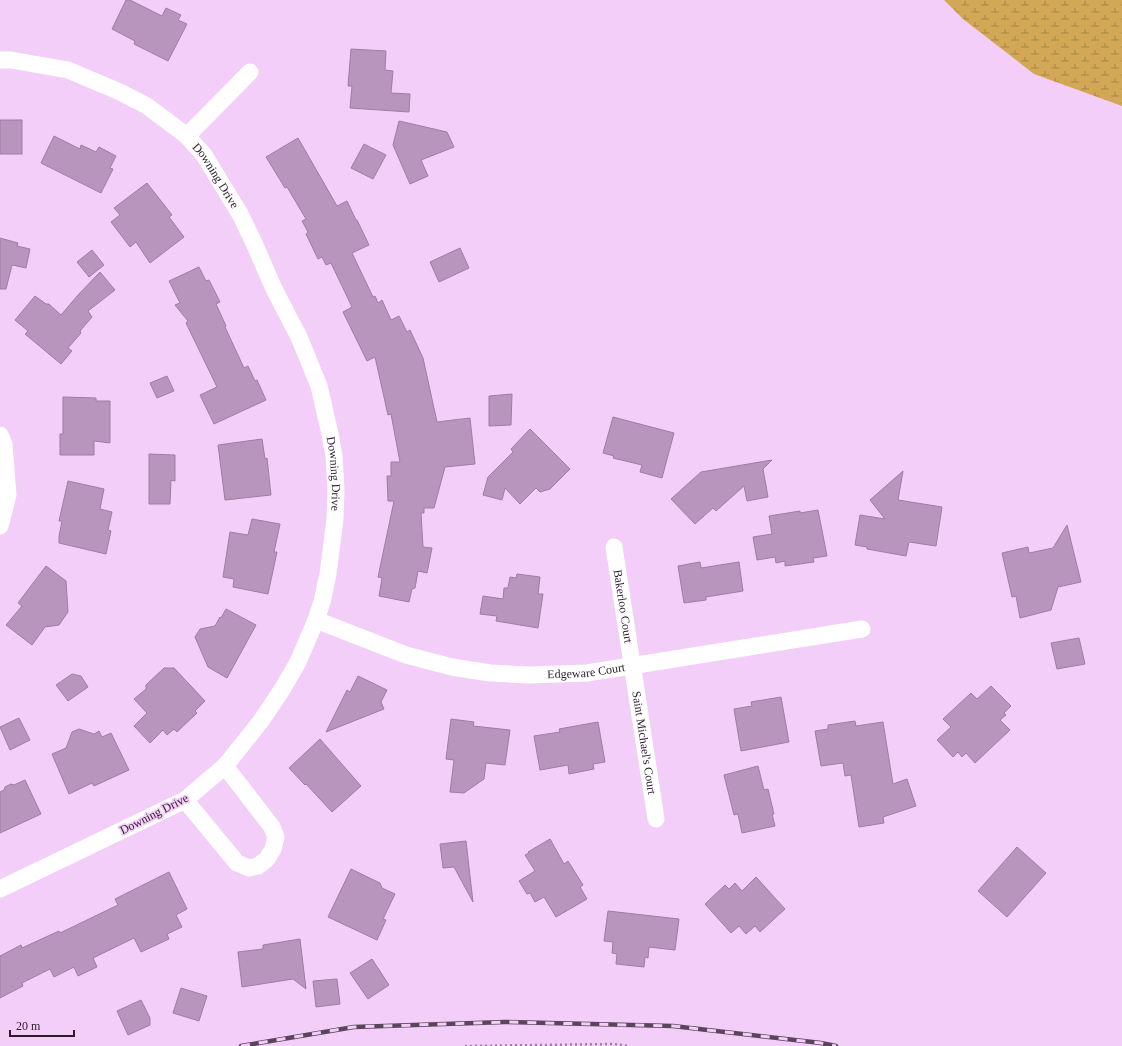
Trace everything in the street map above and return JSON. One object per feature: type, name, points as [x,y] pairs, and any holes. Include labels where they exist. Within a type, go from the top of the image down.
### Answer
[{"type":"street","name":"Downing Drive","points":[[0,60],[11,60],[68,70],[120,92],[147,106],[187,136],[204,155],[240,214],[254,242],[274,289],[299,337],[319,386],[334,456],[336,490],[336,519],[328,574],[322,602],[316,620],[298,662],[284,688],[225,766],[185,800],[0,889]]},
{"type":"street","points":[[187,136],[250,72]]},
{"type":"street","points":[[0,434],[4,444],[8,495],[0,526]]},
{"type":"street","name":"Bakerloo Court","points":[[614,547],[632,666]]},
{"type":"street","name":"Edgeware Court","points":[[316,620],[406,655],[452,667],[482,672],[529,675],[587,673],[862,629]]},
{"type":"street","name":"Saint Michael's Court","points":[[632,666],[656,819]]},
{"type":"street","points":[[185,800],[237,863],[250,868],[258,866],[267,859],[276,837],[272,827],[225,766]]},
{"type":"path","points":[[465,1046],[614,1044],[629,1046]]},
{"type":"green space","points":[[944,0],[1122,0],[1122,106],[1034,74],[963,19]]},
{"type":"building","points":[[126,0],[130,0],[162,16],[166,8],[181,15],[178,20],[187,24],[168,61],[134,44],[135,41],[112,29]]},
{"type":"building","points":[[351,49],[386,51],[385,70],[393,71],[391,93],[410,94],[409,112],[350,108],[352,86],[348,86]]},
{"type":"building","points":[[0,120],[22,120],[22,154],[0,154]]},
{"type":"building","points":[[399,121],[447,132],[454,147],[421,160],[428,176],[410,184],[393,145]]},
{"type":"building","points":[[54,136],[80,149],[81,145],[96,152],[99,147],[116,156],[110,168],[113,169],[101,193],[41,163]]},
{"type":"building","points":[[298,138],[337,206],[347,201],[357,220],[369,245],[352,253],[373,297],[375,296],[378,303],[382,300],[391,320],[399,316],[407,332],[410,330],[423,358],[437,422],[470,418],[475,464],[445,467],[434,508],[424,508],[424,513],[421,513],[423,547],[432,548],[427,573],[418,571],[415,588],[412,589],[409,602],[379,596],[382,578],[378,577],[394,501],[388,501],[387,476],[391,476],[391,462],[400,462],[391,414],[388,415],[375,357],[367,361],[343,312],[352,307],[331,263],[326,265],[322,257],[318,259],[306,234],[308,232],[302,221],[306,219],[287,187],[285,188],[266,157]]},
{"type":"building","points":[[364,144],[386,155],[373,179],[351,168]]},
{"type":"building","points":[[147,183],[172,215],[169,217],[184,237],[150,263],[136,242],[130,247],[111,222],[120,215],[114,208]]},
{"type":"building","points":[[0,238],[18,243],[17,246],[30,249],[26,268],[12,265],[6,289],[0,289]]},
{"type":"building","points":[[460,248],[469,268],[439,282],[430,262]]},
{"type":"building","points":[[92,250],[104,265],[89,277],[77,262]]},
{"type":"building","points":[[199,267],[206,281],[209,280],[220,302],[216,304],[244,368],[248,366],[255,381],[257,380],[266,400],[214,424],[200,395],[217,387],[186,323],[188,321],[175,305],[180,303],[169,281]]},
{"type":"building","points":[[100,272],[115,290],[88,311],[92,317],[68,348],[72,351],[61,364],[25,334],[28,331],[15,320],[35,296],[46,304],[49,304],[61,315]]},
{"type":"building","points":[[167,376],[174,391],[157,398],[150,383]]},
{"type":"building","points":[[512,394],[511,425],[489,426],[489,396]]},
{"type":"building","points":[[63,397],[96,398],[96,401],[110,401],[110,443],[94,441],[94,455],[60,455],[60,434],[63,434]]},
{"type":"building","points":[[613,417],[674,433],[662,478],[640,472],[642,465],[613,458],[614,456],[603,453]]},
{"type":"building","points":[[530,429],[570,469],[550,489],[540,492],[536,488],[520,504],[505,488],[502,500],[483,495],[488,477],[513,452],[511,449]]},
{"type":"building","points":[[262,439],[265,459],[267,458],[271,495],[225,500],[218,445]]},
{"type":"building","points":[[149,454],[175,455],[175,481],[171,480],[170,504],[149,504]]},
{"type":"building","points":[[772,460],[763,469],[768,497],[747,501],[744,486],[716,511],[713,508],[695,524],[671,499],[701,472]]},
{"type":"building","points":[[903,471],[898,500],[942,507],[936,546],[909,542],[906,556],[867,549],[867,547],[855,545],[860,515],[885,519],[870,500]]},
{"type":"building","points":[[68,481],[104,489],[100,509],[112,512],[108,530],[111,531],[106,554],[59,543],[62,521],[59,521]]},
{"type":"building","points":[[818,510],[827,556],[813,558],[814,562],[785,566],[785,561],[776,563],[775,557],[757,560],[753,537],[772,534],[769,516]]},
{"type":"building","points":[[252,519],[280,524],[274,552],[277,552],[268,594],[233,587],[234,579],[223,577],[230,532],[248,535]]},
{"type":"building","points":[[1067,525],[1081,582],[1058,587],[1051,610],[1020,618],[1016,596],[1012,597],[1002,553],[1028,547],[1029,553],[1053,548]]},
{"type":"building","points":[[700,562],[701,568],[739,562],[743,591],[706,597],[706,600],[684,603],[678,566]]},
{"type":"building","points":[[46,566],[66,581],[68,612],[59,625],[45,627],[32,645],[6,625],[22,606],[18,603]]},
{"type":"building","points":[[517,574],[540,577],[538,594],[543,594],[538,628],[496,621],[497,616],[480,614],[483,596],[503,599],[504,588],[508,588],[510,577],[516,578]]},
{"type":"building","points":[[226,609],[256,625],[227,678],[208,667],[195,637],[200,629],[215,626]]},
{"type":"building","points":[[1079,638],[1085,664],[1057,669],[1051,643]]},
{"type":"building","points":[[164,668],[174,668],[205,701],[195,711],[197,713],[177,732],[174,729],[167,735],[163,730],[150,743],[134,726],[147,713],[134,699],[146,689],[146,685]]},
{"type":"building","points":[[72,674],[81,676],[88,687],[68,701],[56,685]]},
{"type":"building","points":[[358,676],[387,690],[381,702],[384,709],[326,732],[347,690],[350,692]]},
{"type":"building","points":[[991,686],[1011,706],[1004,713],[1006,715],[1000,720],[1010,730],[975,763],[966,753],[962,757],[958,752],[953,757],[937,740],[951,727],[943,719],[971,693],[977,699]]},
{"type":"building","points":[[781,697],[789,742],[741,751],[734,709],[752,706],[751,702]]},
{"type":"building","points":[[19,718],[30,740],[10,750],[0,727]]},
{"type":"building","points":[[451,719],[474,722],[473,726],[510,730],[505,765],[486,763],[484,779],[464,793],[450,792],[454,760],[446,759]]},
{"type":"building","points":[[855,721],[856,726],[883,722],[893,784],[907,779],[916,806],[883,817],[884,823],[859,827],[851,775],[845,776],[843,763],[821,766],[815,731],[828,729],[828,725]]},
{"type":"building","points":[[598,722],[605,762],[593,764],[594,769],[569,774],[568,765],[540,770],[534,736],[560,732],[559,729]]},
{"type":"building","points":[[79,729],[94,734],[99,731],[102,737],[111,733],[129,770],[94,786],[92,783],[69,794],[52,754],[66,748],[72,732]]},
{"type":"building","points":[[320,739],[361,786],[332,812],[289,768]]},
{"type":"building","points":[[758,766],[764,790],[768,789],[774,814],[772,814],[775,826],[742,833],[738,814],[734,815],[724,775]]},
{"type":"building","points":[[25,780],[41,814],[0,833],[0,792],[11,784],[14,785]]},
{"type":"building","points":[[550,839],[564,864],[568,861],[583,885],[580,887],[587,899],[556,917],[544,897],[535,902],[530,893],[527,894],[519,881],[535,871],[525,855]]},
{"type":"building","points":[[466,841],[473,902],[454,867],[443,868],[440,844]]},
{"type":"building","points":[[1017,847],[1046,873],[1007,917],[978,891]]},
{"type":"building","points":[[351,869],[380,883],[382,888],[395,894],[383,919],[386,920],[377,940],[328,917]]},
{"type":"building","points":[[169,872],[187,909],[176,915],[182,927],[167,934],[169,939],[141,952],[134,938],[93,958],[97,967],[78,976],[74,967],[54,977],[50,969],[22,983],[23,986],[0,998],[0,956],[21,945],[22,948],[59,931],[60,933],[118,905],[115,899]]},
{"type":"building","points":[[756,877],[785,909],[760,932],[755,926],[746,934],[739,926],[731,933],[705,904],[725,885],[729,889],[735,883],[742,891]]},
{"type":"building","points":[[608,911],[679,919],[675,950],[649,947],[648,958],[645,957],[644,967],[616,964],[617,954],[612,953],[613,942],[604,941]]},
{"type":"building","points":[[300,939],[306,989],[293,979],[242,987],[238,952],[263,949],[263,945]]},
{"type":"building","points":[[372,959],[389,985],[368,999],[350,973]]},
{"type":"building","points":[[337,979],[340,1004],[316,1007],[313,981]]},
{"type":"building","points":[[181,988],[207,996],[199,1021],[173,1013]]},
{"type":"building","points":[[141,1000],[150,1018],[150,1025],[128,1035],[117,1011]]},
{"type":"railway","points":[[241,1046],[354,1027],[505,1022],[673,1026],[836,1046]]}]
